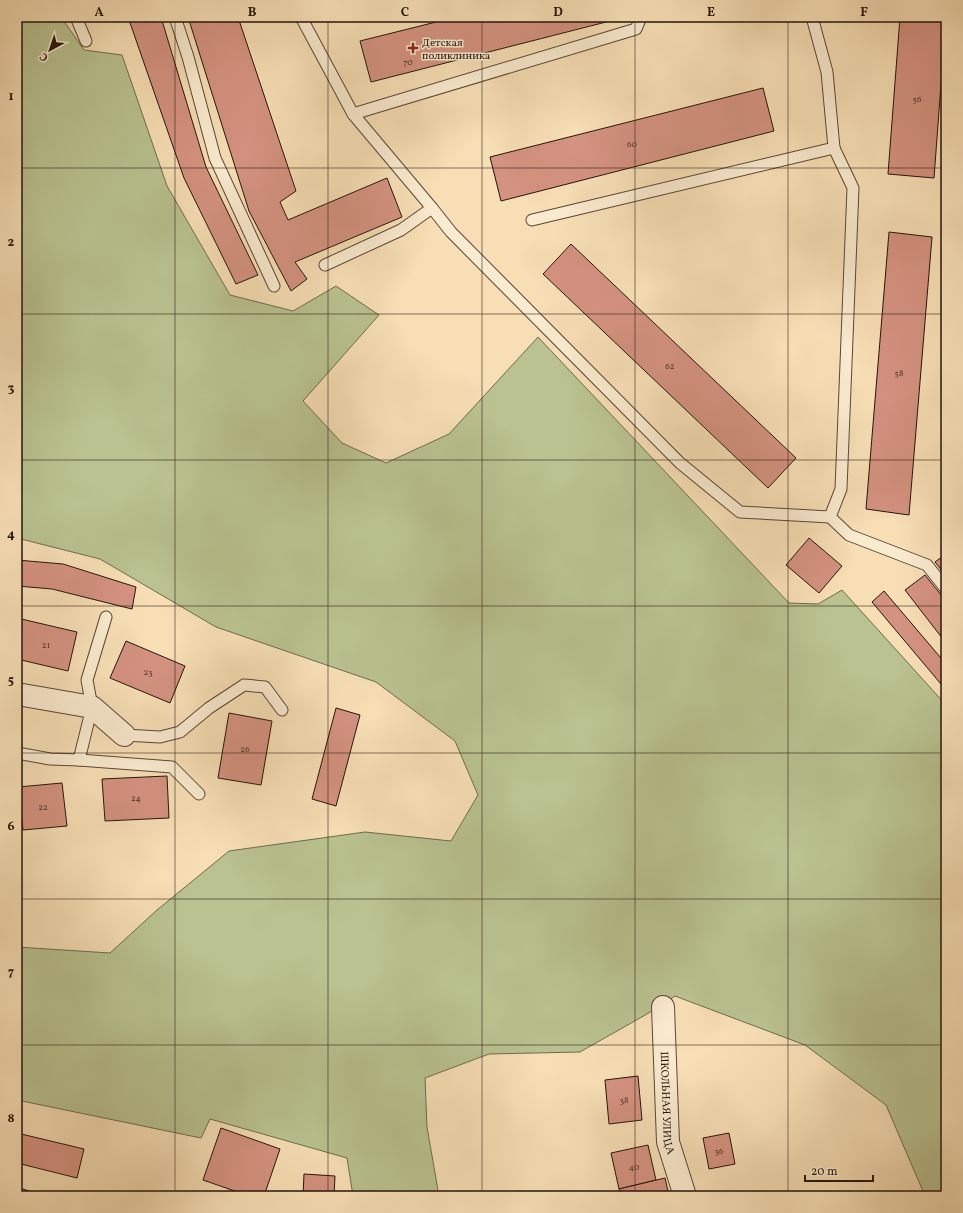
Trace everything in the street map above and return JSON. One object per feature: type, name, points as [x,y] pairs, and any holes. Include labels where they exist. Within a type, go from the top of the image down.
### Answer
[{"type":"street","points":[[17,694],[92,707],[124,735]]},
{"type":"street","name":"ШКОЛЬНАЯ УЛИЦА","points":[[663,1007],[668,1142],[685,1196]]},
{"type":"lane","points":[[76,17],[86,41]]},
{"type":"lane","points":[[175,17],[188,57],[215,158],[274,286]]},
{"type":"lane","points":[[300,17],[353,114],[451,232],[680,463],[740,512],[830,517],[849,536],[927,565],[946,590]]},
{"type":"lane","points":[[353,114],[636,29],[641,17]]},
{"type":"lane","points":[[812,17],[827,72],[834,148],[853,188],[841,489],[830,517]]},
{"type":"lane","points":[[532,220],[834,148]]},
{"type":"lane","points":[[326,265],[401,230],[432,208]]},
{"type":"lane","points":[[79,760],[92,707],[87,680],[106,617]]},
{"type":"lane","points":[[124,735],[160,737],[180,732],[209,708],[244,685],[266,687],[282,710]]},
{"type":"lane","points":[[17,753],[50,759],[172,767],[199,794]]},
{"type":"green space","points":[[17,17],[61,17],[84,50],[122,55],[167,186],[230,295],[293,311],[336,286],[379,315],[303,401],[342,443],[386,463],[449,434],[538,337],[789,603],[818,604],[842,590],[946,705],[946,1196],[925,1196],[886,1105],[805,1045],[675,996],[647,1014],[580,1052],[489,1054],[425,1078],[427,1127],[439,1196],[353,1196],[347,1158],[210,1119],[201,1138],[17,1100],[17,947],[110,953],[157,910],[229,851],[365,832],[451,841],[478,795],[455,741],[376,682],[216,627],[100,559],[17,538]]},
{"type":"building","points":[[128,17],[161,17],[206,167],[258,275],[236,284],[184,178]]},
{"type":"building","points":[[188,17],[238,17],[296,191],[280,202],[288,220],[387,178],[402,217],[295,262],[307,279],[291,291],[249,211]]},
{"type":"building","points":[[456,17],[609,17],[610,21],[371,82],[360,41]]},
{"type":"building","points":[[900,17],[946,17],[934,178],[888,174]]},
{"type":"building","points":[[763,88],[774,131],[501,201],[490,157]]},
{"type":"building","points":[[889,232],[932,237],[909,515],[866,509]]},
{"type":"building","points":[[571,244],[796,458],[768,488],[543,274]]},
{"type":"building","points":[[809,538],[842,566],[819,593],[786,565]]},
{"type":"building","points":[[946,554],[946,576],[935,562]]},
{"type":"building","points":[[17,560],[63,564],[136,587],[132,609],[52,589],[17,586]]},
{"type":"building","points":[[925,575],[946,601],[946,643],[905,590]]},
{"type":"building","points":[[884,591],[946,664],[946,690],[872,602]]},
{"type":"building","points":[[17,618],[77,632],[68,671],[17,659]]},
{"type":"building","points":[[126,641],[185,666],[170,703],[110,678]]},
{"type":"building","points":[[336,708],[360,715],[336,806],[312,799]]},
{"type":"building","points":[[229,713],[272,721],[261,785],[218,778]]},
{"type":"building","points":[[167,776],[169,818],[105,821],[102,779]]},
{"type":"building","points":[[62,783],[67,826],[23,830],[18,787]]},
{"type":"building","points":[[638,1076],[642,1120],[609,1124],[605,1080]]},
{"type":"building","points":[[221,1128],[280,1149],[264,1196],[249,1196],[203,1180]]},
{"type":"building","points":[[17,1133],[84,1149],[77,1178],[17,1163]]},
{"type":"building","points":[[729,1133],[735,1164],[709,1169],[703,1138]]},
{"type":"building","points":[[648,1145],[656,1180],[619,1189],[611,1153]]},
{"type":"building","points":[[304,1174],[335,1176],[334,1196],[303,1196]]},
{"type":"building","points":[[665,1178],[669,1196],[621,1196],[619,1189]]},
{"type":"building","points":[[17,1187],[44,1196],[17,1196]]},
{"type":"place","name":"Детская поликлиника","points":[[413,48]]}]
